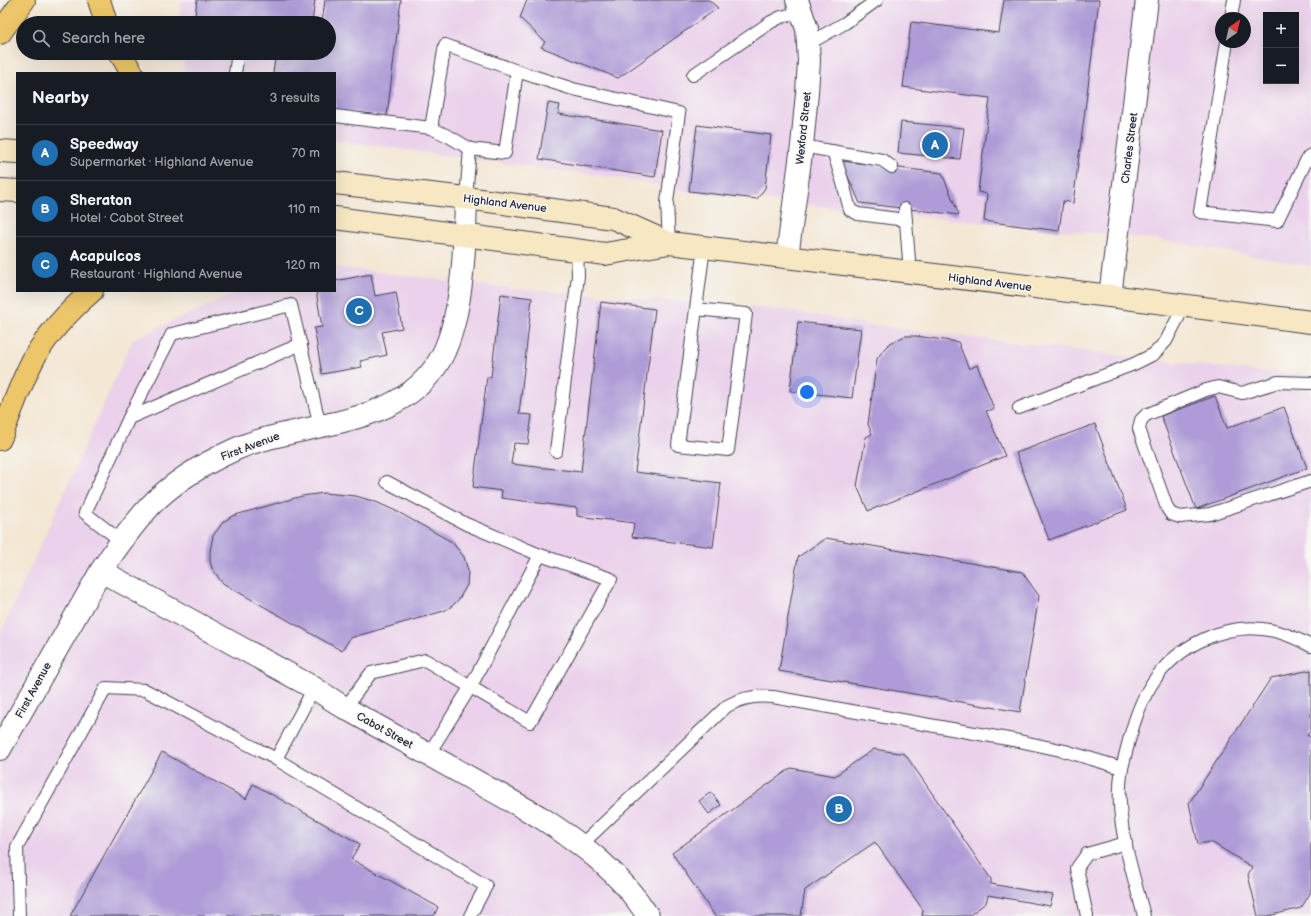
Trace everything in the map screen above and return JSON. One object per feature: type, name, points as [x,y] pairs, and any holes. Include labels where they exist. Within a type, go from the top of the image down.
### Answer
[{"type":"highway","points":[[0,33],[24,0]]},
{"type":"highway","points":[[99,0],[104,16]]},
{"type":"highway","points":[[124,60],[131,72]]},
{"type":"highway","points":[[0,439],[25,377],[41,347],[64,318],[91,292]]},
{"type":"main road","points":[[0,151],[16,152]]},
{"type":"main road","name":"Highland Avenue","points":[[336,183],[466,198],[613,218],[669,243]]},
{"type":"main road","points":[[0,190],[16,191]]},
{"type":"main road","name":"Highland Avenue","points":[[336,218],[605,254],[669,243],[1110,296],[1311,322]]},
{"type":"street","name":"Charles Street","points":[[1110,296],[1147,0]]},
{"type":"street","name":"Wexford Street","points":[[787,257],[802,146],[807,93],[808,44],[800,6]]},
{"type":"street","name":"First Avenue","points":[[0,749],[101,571],[121,541],[151,506],[167,491],[199,469],[236,449],[278,435],[348,420],[367,414],[387,406],[415,388],[427,377],[437,365],[445,351],[453,326],[458,299],[465,235],[466,198]]},
{"type":"street","name":"Cabot Street","points":[[101,571],[314,688],[345,708],[540,818],[581,844],[601,861],[618,877],[648,916]]},
{"type":"lane","points":[[808,44],[845,23],[877,0]]},
{"type":"lane","points":[[1232,12],[1234,0]]},
{"type":"lane","points":[[694,75],[765,25],[800,6]]},
{"type":"lane","points":[[432,128],[445,45],[573,89],[679,113],[667,202],[669,243]]},
{"type":"lane","points":[[1226,48],[1200,212],[1277,221],[1308,157],[1311,156]]},
{"type":"lane","points":[[235,72],[237,60]]},
{"type":"lane","points":[[336,116],[432,128],[470,149],[505,153],[517,71]]},
{"type":"lane","points":[[802,146],[882,160],[892,167]]},
{"type":"lane","points":[[466,198],[470,149]]},
{"type":"lane","points":[[833,151],[844,183],[850,210],[858,214],[905,215],[910,273]]},
{"type":"lane","points":[[696,309],[746,314],[728,450],[678,445],[704,247]]},
{"type":"lane","points":[[556,451],[578,276],[577,250]]},
{"type":"lane","points":[[121,541],[85,513],[129,418],[172,334],[292,305],[320,426]]},
{"type":"lane","points":[[1019,408],[1134,364],[1154,354],[1166,341],[1184,306]]},
{"type":"lane","points":[[129,418],[301,344]]},
{"type":"lane","points":[[1311,383],[1278,382],[1242,393],[1218,387],[1206,390],[1146,415],[1141,420],[1139,429],[1167,508],[1171,514],[1180,517],[1210,514],[1311,481]]},
{"type":"lane","points":[[345,708],[371,673],[426,660],[530,722],[611,579],[540,555],[466,524],[387,482]]},
{"type":"lane","points":[[428,755],[471,686],[540,555]]},
{"type":"lane","points":[[1144,916],[1122,828],[1119,785],[1122,768],[1135,721],[1148,691],[1158,674],[1169,662],[1191,645],[1230,631],[1260,629],[1274,631],[1288,635],[1311,646]]},
{"type":"lane","points":[[19,916],[17,847],[106,688],[145,690],[276,759],[486,886],[470,916]]},
{"type":"lane","points":[[276,759],[314,688]]},
{"type":"lane","points":[[581,844],[727,706],[740,699],[752,696],[773,697],[1019,741],[1058,749],[1122,768]]},
{"type":"lane","points":[[1087,916],[1077,868],[1087,854],[1126,844]]},
{"type":"shaded area","points":[[181,0],[1311,0],[1311,266],[1154,239],[727,196],[689,191],[619,178],[336,140],[336,72],[185,72],[183,60],[336,60],[336,16],[180,16]]},
{"type":"shaded area","points":[[336,267],[515,289],[778,309],[877,326],[1258,372],[1289,372],[1311,376],[1311,916],[0,916],[0,635],[133,339],[238,292],[336,292]]},
{"type":"building","points":[[197,0],[315,0],[313,16],[195,16]]},
{"type":"building","points":[[325,0],[401,0],[387,116],[336,110],[336,72],[273,72],[275,60],[336,60],[336,16],[323,16]]},
{"type":"building","points":[[527,0],[709,0],[718,8],[618,78],[541,47],[545,42],[520,18]]},
{"type":"building","points":[[1004,0],[1099,0],[1073,203],[1063,201],[1059,231],[984,221],[987,194],[978,192],[990,98],[903,87],[911,22],[999,33]]},
{"type":"building","points":[[548,103],[560,105],[558,114],[662,130],[655,177],[539,159]]},
{"type":"building","points":[[901,122],[964,128],[960,159],[898,153]]},
{"type":"building","points":[[697,125],[771,135],[765,188],[757,199],[689,191]]},
{"type":"building","points":[[841,161],[942,173],[959,215],[860,203]]},
{"type":"building","points":[[371,274],[375,296],[396,292],[402,328],[382,332],[387,355],[360,361],[362,367],[322,374],[314,328],[322,327],[316,292],[336,292],[336,281]]},
{"type":"building","points":[[501,294],[532,298],[519,414],[532,415],[528,444],[514,443],[511,464],[581,472],[601,302],[655,309],[635,472],[721,483],[713,547],[632,537],[634,523],[577,516],[577,508],[501,498],[502,491],[473,487],[487,377],[491,377]]},
{"type":"building","points":[[798,322],[861,329],[852,398],[790,391]]},
{"type":"building","points":[[905,336],[916,336],[958,342],[969,369],[977,365],[994,409],[986,411],[1005,456],[868,511],[857,486],[866,437],[872,434],[868,424],[877,359],[890,343]]},
{"type":"building","points":[[1215,396],[1227,428],[1284,407],[1307,468],[1196,509],[1161,416]]},
{"type":"building","points":[[1095,424],[1127,510],[1049,540],[1016,453]]},
{"type":"building","points":[[324,493],[356,496],[376,502],[398,512],[452,542],[464,557],[468,571],[467,585],[459,599],[444,611],[350,638],[342,651],[224,584],[220,580],[212,568],[210,551],[213,536],[223,522],[232,516],[302,496]]},
{"type":"building","points":[[826,538],[1022,572],[1039,596],[1020,712],[779,671],[798,557]]},
{"type":"building","points":[[1311,670],[1311,730],[1307,735],[1311,737],[1311,892],[1301,908],[1268,916],[1258,916],[1248,875],[1252,867],[1211,842],[1198,844],[1189,803],[1271,678]]},
{"type":"building","points":[[874,749],[905,754],[991,879],[991,884],[1053,895],[1050,906],[988,895],[986,903],[968,916],[922,916],[923,910],[875,842],[805,890],[801,916],[715,916],[672,853],[791,768],[835,776]]},
{"type":"building","points":[[162,752],[246,799],[253,784],[360,844],[351,859],[438,907],[434,916],[70,916]]},
{"type":"building","points":[[711,792],[721,805],[709,814],[699,801]]},
{"type":"place","name":"Speedway","points":[[935,145]]},
{"type":"place","name":"Acapulcos","points":[[359,311]]},
{"type":"place","name":"Sheraton","points":[[839,809]]}]
